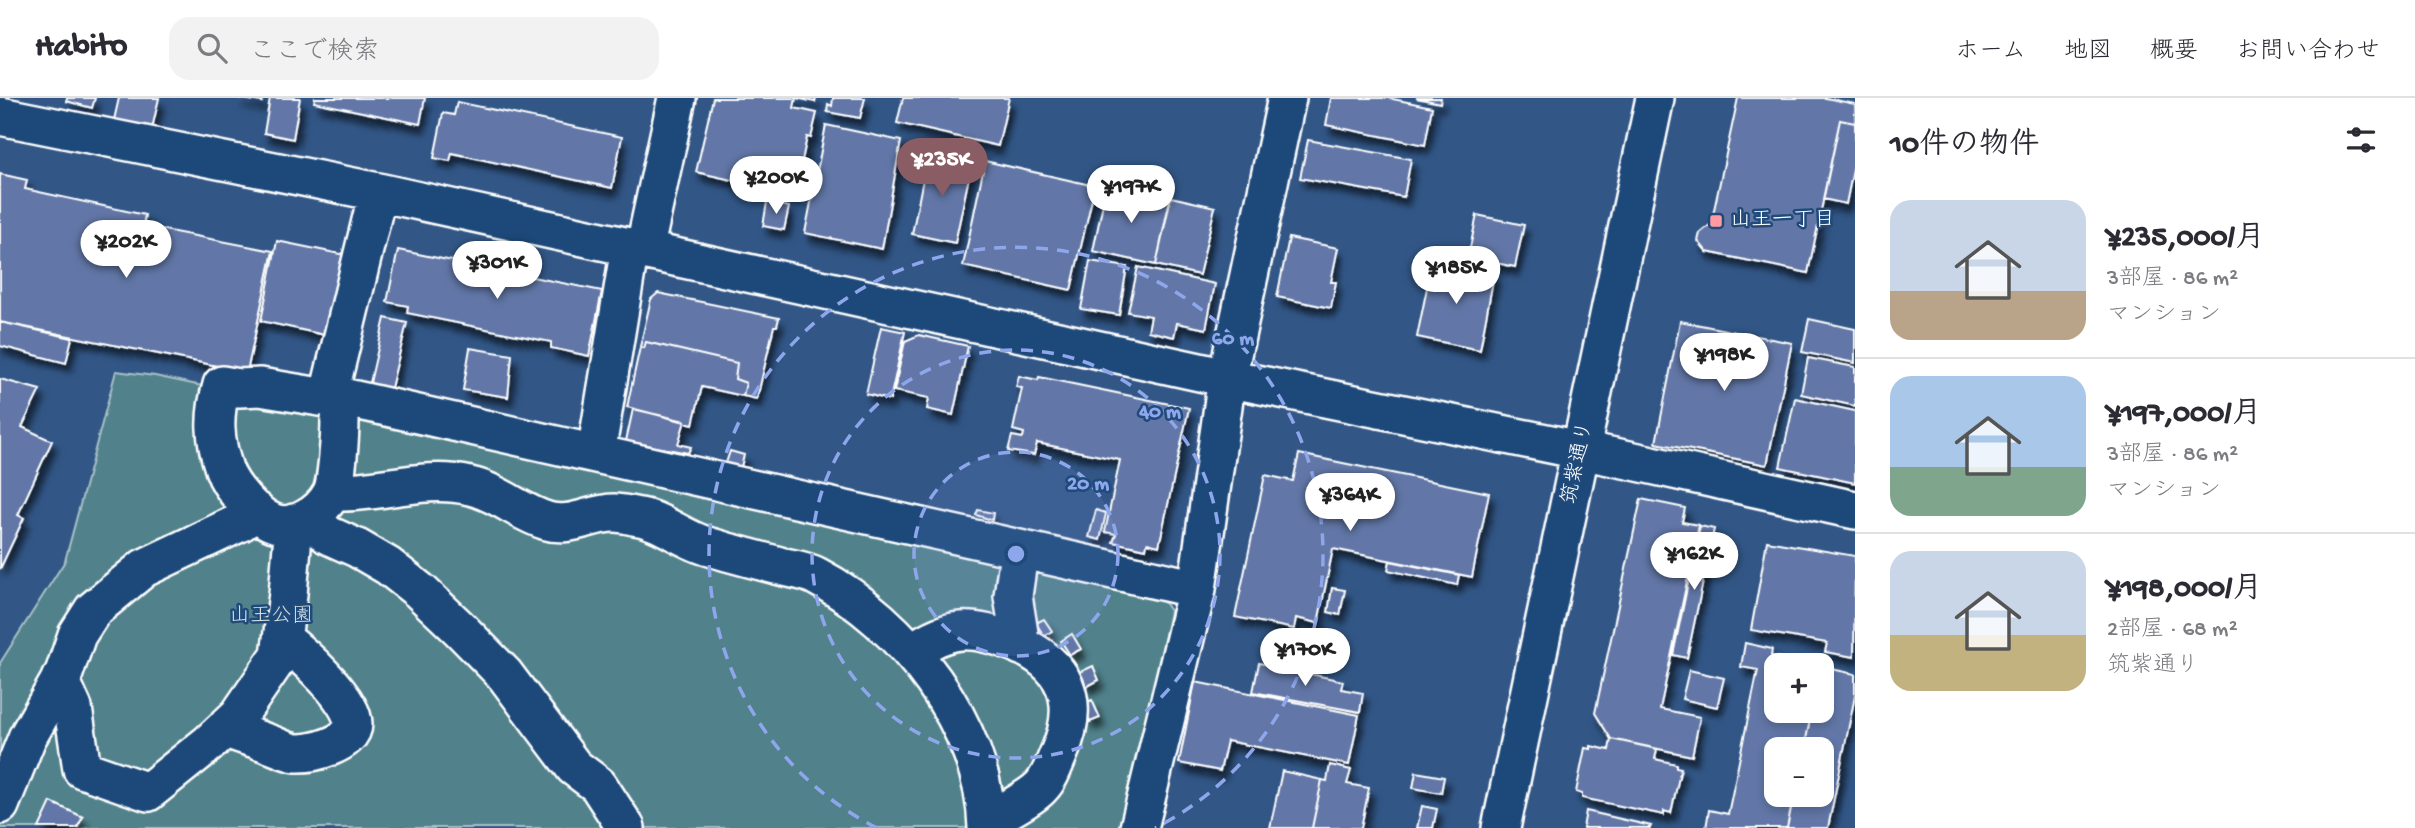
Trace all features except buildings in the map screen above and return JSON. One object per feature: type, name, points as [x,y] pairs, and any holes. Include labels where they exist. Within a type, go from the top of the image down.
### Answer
[{"type":"street","points":[[596,454],[637,249],[677,98]]},
{"type":"street","points":[[1139,828],[1197,589],[1227,378],[1287,98]]},
{"type":"street","name":"筑紫通り","points":[[1502,828],[1656,98]]},
{"type":"street","points":[[0,116],[378,192],[1227,378],[1855,510]]},
{"type":"street","points":[[60,679],[73,708],[82,769],[148,792],[239,715],[280,655],[312,511],[330,404],[378,192]]},
{"type":"street","points":[[987,825],[987,809],[979,773],[966,737],[923,664],[904,642],[842,592],[813,574],[698,543],[645,518],[614,513],[565,524],[546,521],[470,485],[425,483],[351,493],[312,511],[275,523],[248,506],[225,471],[215,435],[216,406],[222,385],[239,388],[260,387],[330,404],[596,454],[1197,589]]},
{"type":"street","points":[[0,805],[27,738],[60,679],[78,635],[93,610],[144,568],[241,522],[256,511]]},
{"type":"street","points":[[312,511],[328,535],[388,566],[420,591],[460,629],[505,675],[574,767],[598,785],[626,828]]},
{"type":"street","points":[[1018,561],[1013,596],[1021,646]]},
{"type":"street","points":[[912,652],[945,634],[962,630],[995,636],[1046,660],[1065,685],[1071,707],[1065,739],[1050,774],[1041,788],[987,825]]},
{"type":"street","points":[[225,728],[295,753],[324,748],[351,734],[351,715],[345,704],[304,656],[282,639]]},
{"type":"green space","name":"山王公園","points":[[116,371],[155,376],[1154,588],[1170,611],[1125,828],[0,828],[0,663],[65,561]]},
{"type":"place","name":"山王一丁目","points":[[1716,221]]}]
